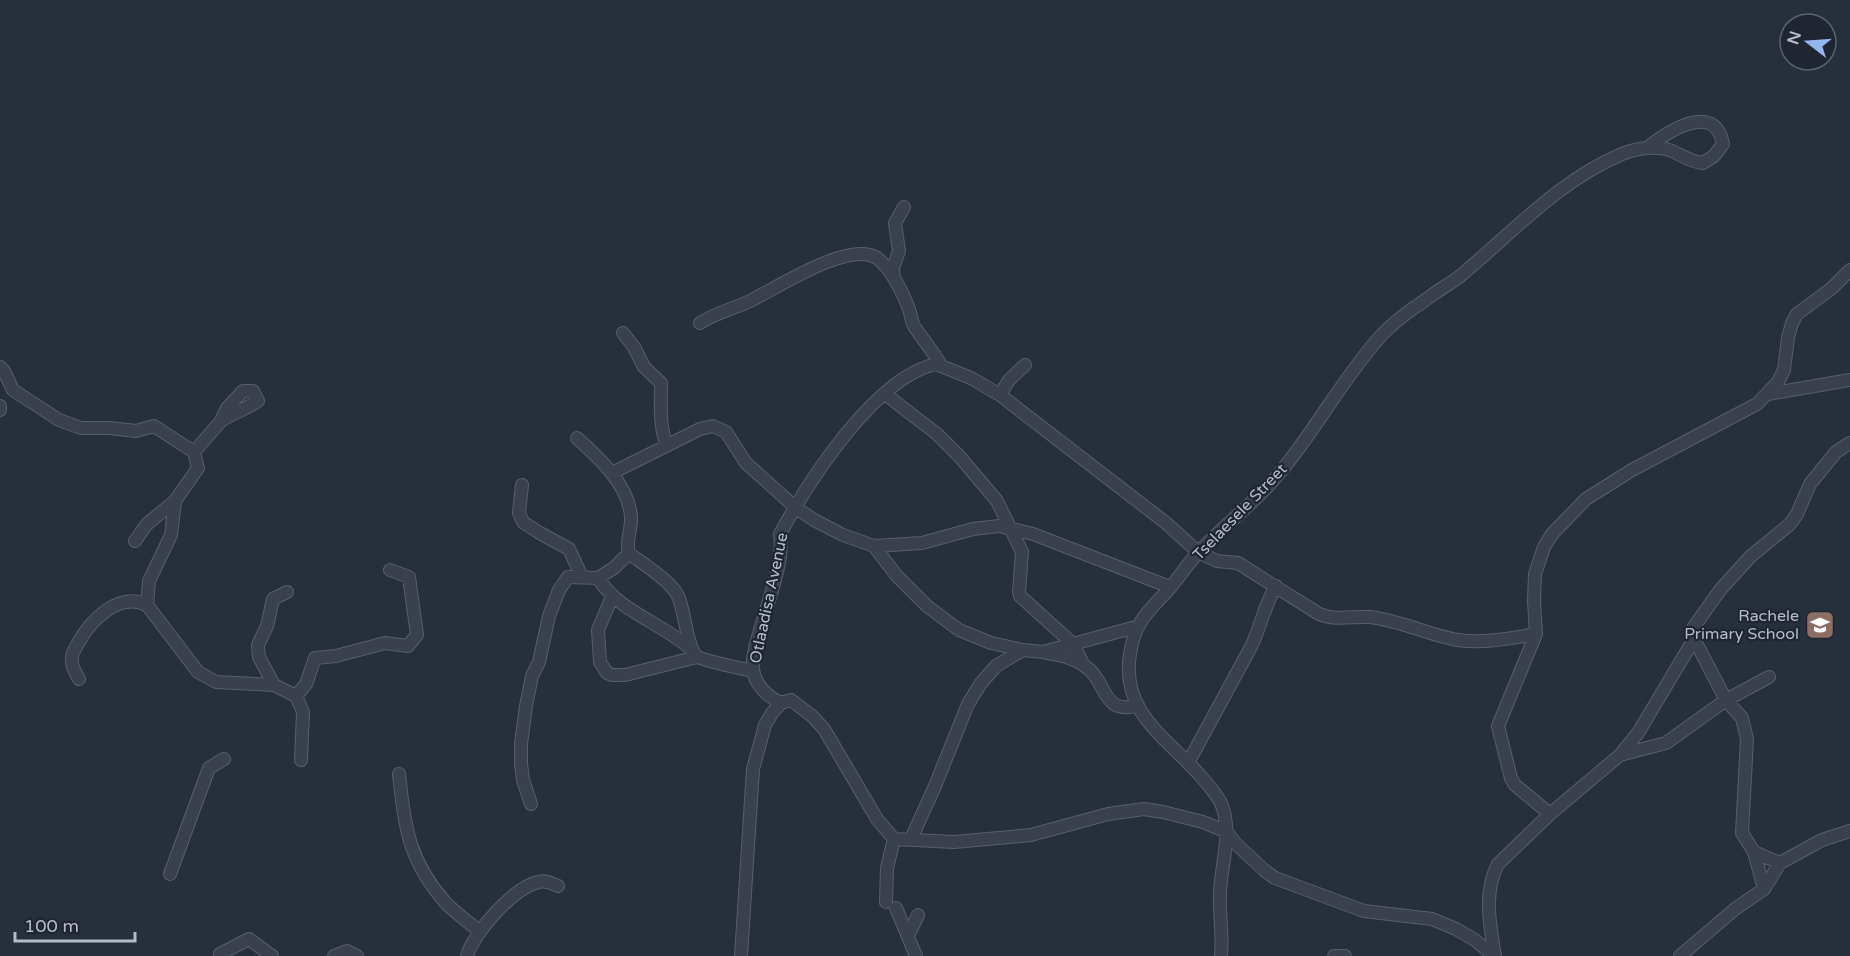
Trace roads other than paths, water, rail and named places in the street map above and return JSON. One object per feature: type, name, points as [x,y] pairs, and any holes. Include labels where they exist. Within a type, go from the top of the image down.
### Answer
[{"type":"street","name":"Tselaesele Street","points":[[1221,956],[1220,894],[1227,832],[1222,805],[1189,761],[1164,740],[1148,723],[1137,706],[1130,676],[1129,656],[1136,627],[1198,552],[1257,499],[1277,476],[1362,359],[1394,323],[1457,279],[1544,202],[1574,180],[1622,154],[1660,147],[1693,162],[1703,163],[1714,156],[1723,144],[1717,128],[1705,123],[1693,123],[1685,124],[1647,148]]},
{"type":"street","points":[[894,279],[893,268],[899,251],[895,223],[904,207]]},
{"type":"street","points":[[700,323],[712,315],[744,304],[789,280],[832,261],[854,254],[870,255],[879,259],[894,279],[909,309],[914,326],[940,364],[1000,395],[1166,523],[1198,552],[1217,561],[1238,563],[1329,618],[1368,617],[1461,641],[1484,641],[1536,634]]},
{"type":"street","points":[[1550,814],[1510,778],[1498,732],[1500,717],[1536,634],[1535,574],[1544,547],[1563,521],[1586,499],[1632,470],[1757,404],[1778,382],[1784,370],[1788,338],[1797,314],[1832,288],[1850,270]]},
{"type":"street","points":[[623,333],[634,347],[644,367],[661,383],[660,415],[667,447]]},
{"type":"street","name":"Otlaadisa Avenue","points":[[894,839],[877,819],[824,729],[812,716],[791,700],[781,703],[773,699],[758,682],[753,671],[756,645],[779,562],[782,544],[780,534],[838,444],[861,417],[903,380],[933,365],[940,364]]},
{"type":"street","points":[[1000,395],[1009,380],[1025,365]]},
{"type":"street","points":[[0,368],[4,371],[13,390]]},
{"type":"street","points":[[1768,394],[1850,380]]},
{"type":"street","points":[[0,391],[5,388],[13,390],[59,420],[81,428],[136,431],[154,426],[194,452],[198,468],[176,501],[147,524],[135,541]]},
{"type":"street","points":[[885,394],[937,434],[997,501],[1022,552],[1020,596],[1073,644],[1084,666]]},
{"type":"street","points":[[194,452],[221,421]]},
{"type":"street","points":[[612,472],[713,426],[719,428],[730,438],[746,463],[796,508],[843,536],[874,546],[922,543],[973,529],[1010,527],[1170,587]]},
{"type":"street","points":[[577,438],[612,472],[630,509],[631,522],[627,545],[629,554],[678,594],[694,653]]},
{"type":"street","points":[[1764,889],[1754,852],[1742,833],[1747,739],[1742,718],[1726,700],[1694,639],[1693,628],[1720,590],[1751,556],[1790,524],[1810,484],[1836,452],[1850,443]]},
{"type":"street","points":[[522,485],[519,513],[523,522],[569,549],[582,577]]},
{"type":"street","points":[[147,605],[149,581],[171,536],[176,501]]},
{"type":"street","points":[[874,546],[896,575],[933,611],[959,630],[991,643],[1056,654],[1078,662],[1090,670],[1107,698],[1116,706],[1125,708],[1137,706]]},
{"type":"street","points":[[531,804],[523,780],[521,744],[532,676],[539,662],[543,638],[559,590],[568,577],[598,578],[614,568],[629,554]]},
{"type":"street","points":[[296,696],[306,684],[315,658],[336,656],[385,644],[408,646],[417,634],[409,577],[390,570]]},
{"type":"street","points":[[598,578],[612,597],[678,637],[694,653],[753,671]]},
{"type":"street","points":[[1189,761],[1252,645],[1269,596],[1276,586]]},
{"type":"street","points":[[274,685],[259,657],[258,645],[267,626],[273,599],[286,592]]},
{"type":"street","points":[[612,597],[598,630],[599,656],[603,668],[608,673],[624,675],[694,653]]},
{"type":"street","points":[[79,679],[73,667],[72,656],[84,632],[95,618],[117,604],[138,600],[147,605],[198,672],[216,682],[274,685],[296,696],[303,712],[301,760]]},
{"type":"street","points":[[1043,652],[1136,627]]},
{"type":"street","points":[[1494,956],[1489,900],[1493,874],[1498,864],[1550,814],[1620,755],[1638,733],[1694,639]]},
{"type":"street","points":[[991,643],[996,666]]},
{"type":"street","points":[[911,839],[968,704],[981,683],[996,666],[1023,650]]},
{"type":"street","points":[[1620,755],[1666,743],[1726,700],[1769,677]]},
{"type":"street","points":[[741,956],[753,769],[765,725],[781,703]]},
{"type":"street","points":[[170,874],[209,768],[224,759]]},
{"type":"street","points":[[399,774],[405,826],[417,862],[446,903],[480,932]]},
{"type":"street","points":[[916,956],[891,905],[888,868],[894,839],[954,842],[1020,837],[1108,814],[1144,809],[1203,822],[1227,832],[1235,843],[1275,878],[1364,911],[1432,919],[1466,934],[1494,956]]},
{"type":"street","points":[[1680,956],[1735,909],[1764,889],[1780,863],[1822,840],[1850,831]]},
{"type":"street","points":[[1754,852],[1780,863]]},
{"type":"street","points":[[467,956],[480,932],[517,893],[528,885],[546,881],[558,886]]},
{"type":"street","points":[[908,936],[918,915]]},
{"type":"street","points":[[220,956],[249,939],[272,956]]},
{"type":"street","points":[[334,956],[347,951],[357,956]]},
{"type":"street","points":[[1334,956],[1345,956]]},
{"type":"place","name":"Rachele Primary School","points":[[1820,625]]}]
